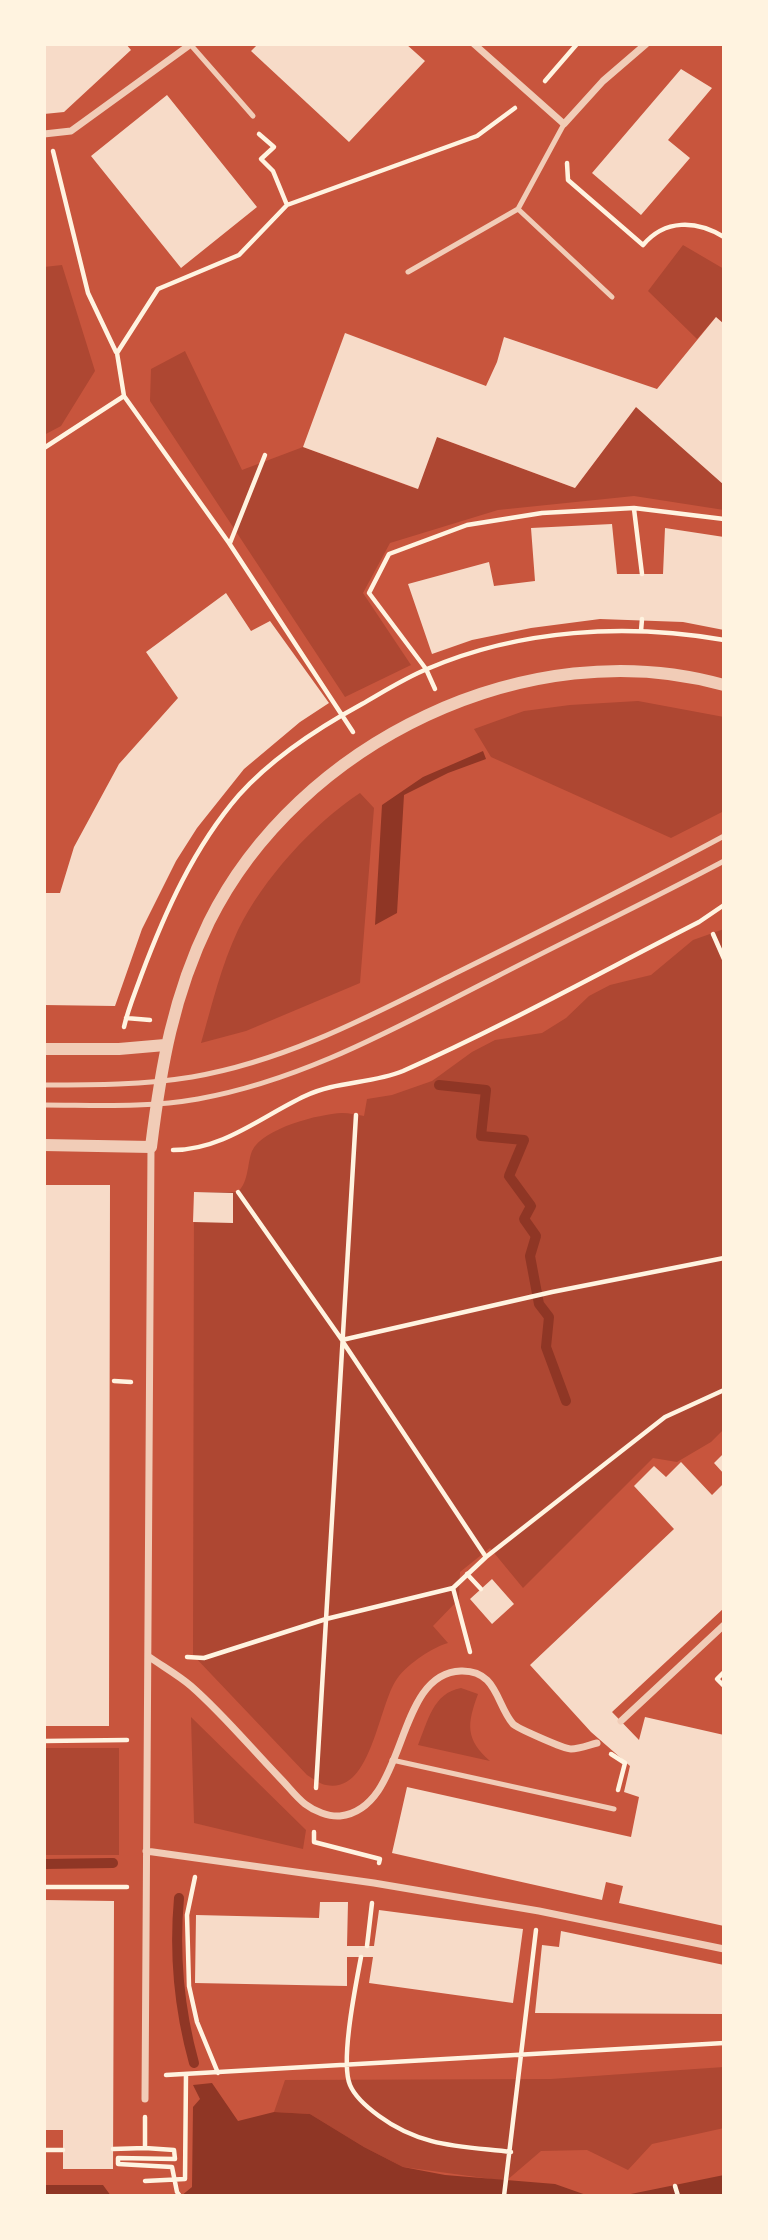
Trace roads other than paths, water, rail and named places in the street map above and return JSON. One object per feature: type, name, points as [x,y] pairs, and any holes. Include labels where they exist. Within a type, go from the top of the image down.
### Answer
[{"type":"street","points":[[46,133],[71,131],[191,44]]},
{"type":"street","points":[[474,44],[564,124],[603,81],[646,44]]},
{"type":"street","points":[[145,2099],[151,1147],[165,1045],[186,976],[209,922],[232,882],[274,828],[316,788],[365,750],[410,722],[442,708],[536,678],[582,672],[628,671],[673,675],[724,685]]},
{"type":"street","points":[[44,1049],[119,1049],[165,1045]]},
{"type":"street","points":[[44,1145],[151,1147]]},
{"type":"street","points":[[621,1721],[724,1625]]},
{"type":"street","points":[[148,1656],[191,1686],[305,1804],[334,1816],[351,1814],[366,1807],[377,1795],[415,1708],[436,1680],[448,1673],[475,1673],[488,1680],[514,1725],[570,1749],[597,1743]]},
{"type":"street","points":[[146,1852],[374,1883],[539,1911],[724,1949]]},
{"type":"lane","points":[[191,44],[253,116]]},
{"type":"lane","points":[[408,272],[518,209],[564,124]]},
{"type":"lane","points":[[518,209],[612,297]]},
{"type":"lane","points":[[44,1085],[112,1085],[194,1077],[297,1048],[505,949],[724,836]]},
{"type":"lane","points":[[44,1105],[157,1104],[197,1100],[257,1086],[337,1056],[724,861]]},
{"type":"lane","points":[[392,1760],[614,1809]]},
{"type":"waterway","points":[[439,1085],[486,1090],[481,1136],[524,1140],[509,1176],[531,1206],[524,1219],[536,1236],[530,1256],[539,1304],[549,1317],[546,1347],[566,1401]]},
{"type":"waterway","points":[[44,1864],[113,1863]]},
{"type":"waterway","points":[[179,1898],[179,1981],[194,2063]]}]
